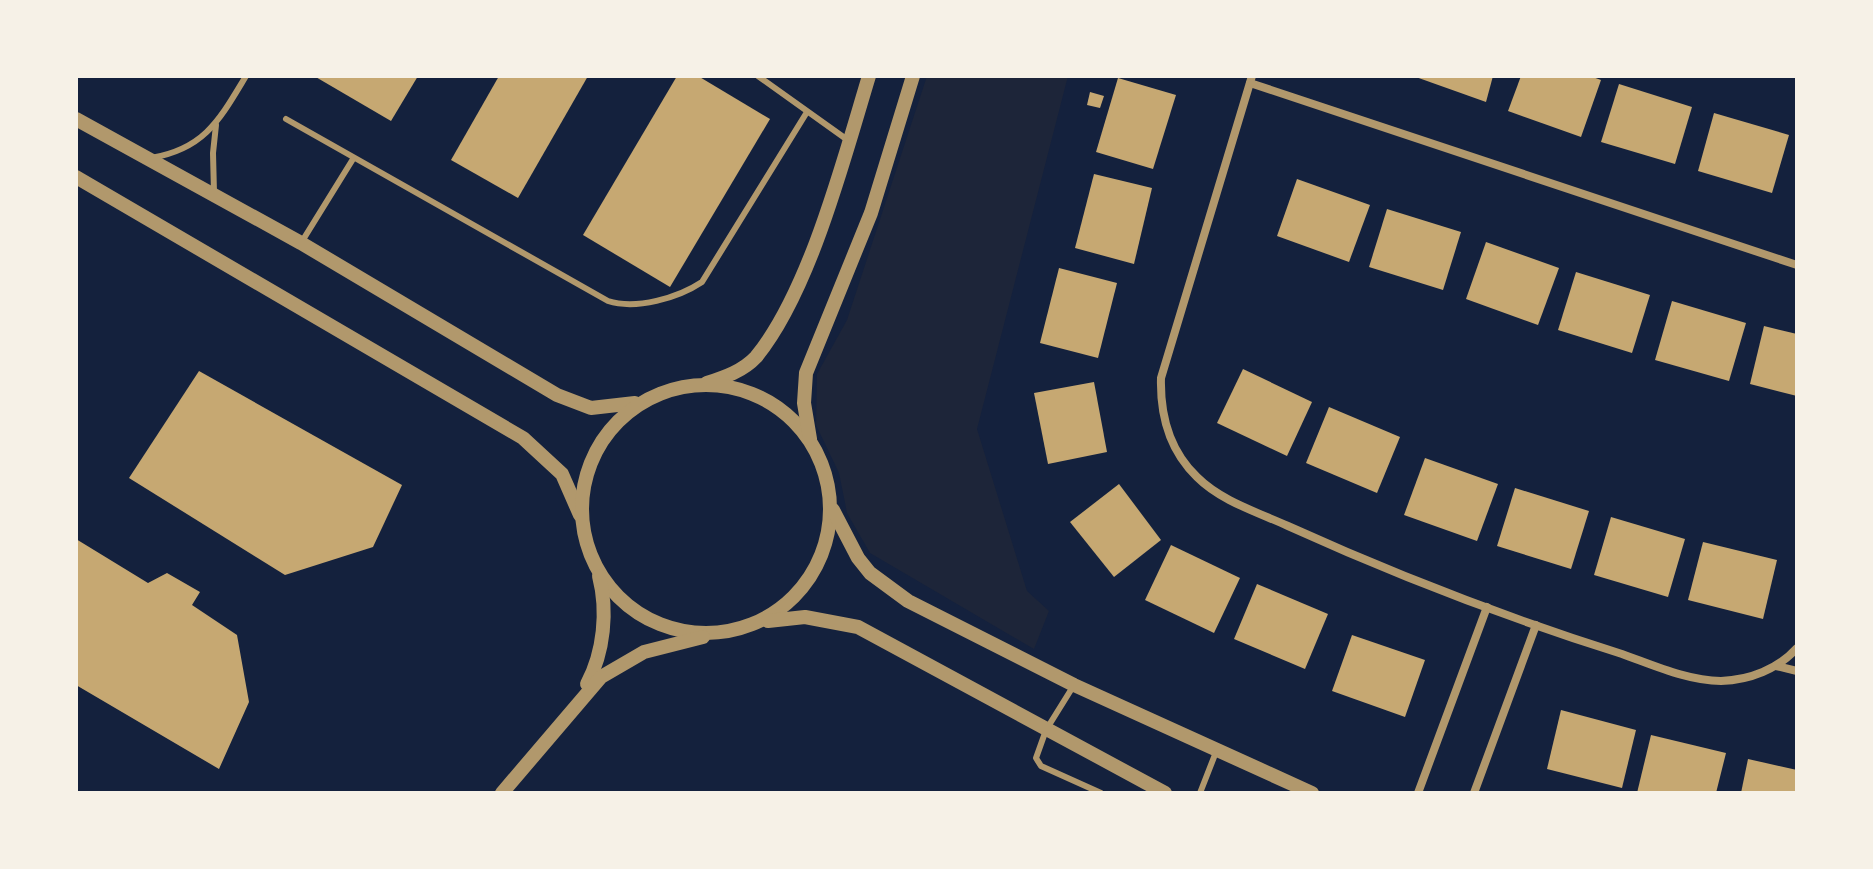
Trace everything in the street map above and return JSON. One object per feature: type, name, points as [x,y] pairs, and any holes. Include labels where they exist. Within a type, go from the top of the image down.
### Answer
[{"type":"street","points":[[583,522],[583,493],[590,464],[604,438],[623,416],[647,400],[675,388],[706,384],[743,368],[765,343],[819,232],[869,76]]},
{"type":"street","points":[[810,440],[804,403],[806,373],[871,213],[913,76]]},
{"type":"street","points":[[1797,265],[1251,80],[1161,378],[1162,413],[1173,446],[1184,464],[1217,493],[1329,544],[1536,625],[1700,679],[1740,679],[1776,666],[1797,648]]},
{"type":"street","points":[[76,119],[301,243],[575,404],[607,409],[647,400]]},
{"type":"street","points":[[76,177],[523,438],[562,474],[583,522],[598,570],[605,610],[593,672],[575,705]]},
{"type":"street","points":[[706,384],[746,391],[782,410],[810,440],[825,470],[831,503],[846,542],[870,573],[886,586],[930,613],[1074,685],[1312,793]]},
{"type":"street","points":[[760,622],[790,602],[813,574],[827,540],[831,503]]},
{"type":"street","points":[[598,570],[620,599],[649,620],[683,632],[718,634]]},
{"type":"street","points":[[1418,793],[1487,607]]},
{"type":"street","points":[[502,793],[575,705],[601,677],[618,665],[644,652],[760,622],[805,617],[858,627],[1165,793]]},
{"type":"street","points":[[1474,793],[1536,625]]},
{"type":"street","points":[[1776,666],[1797,671]]},
{"type":"lane","points":[[148,158],[178,151],[216,125],[246,76]]},
{"type":"lane","points":[[758,76],[849,141]]},
{"type":"lane","points":[[286,119],[608,301],[636,304],[682,293],[709,274],[807,112]]},
{"type":"lane","points":[[214,195],[212,167],[216,125]]},
{"type":"lane","points":[[301,243],[353,159]]},
{"type":"lane","points":[[1074,685],[1046,730],[1037,748],[1036,758],[1041,766],[1101,793]]},
{"type":"lane","points":[[1200,793],[1217,751]]},
{"type":"shaded area","points":[[927,76],[1068,76],[977,429],[1027,591],[1049,611],[1034,649],[870,553],[847,513],[839,473],[816,425],[817,374],[847,320]]},
{"type":"building","points":[[314,76],[418,76],[391,121]]},
{"type":"building","points":[[499,76],[588,76],[518,198],[451,160]]},
{"type":"building","points":[[677,76],[698,76],[770,119],[670,287],[583,235]]},
{"type":"building","points":[[1413,76],[1493,76],[1486,102]]},
{"type":"building","points":[[1521,76],[1590,76],[1601,80],[1581,137],[1508,111]]},
{"type":"building","points":[[1118,78],[1176,95],[1153,169],[1096,152]]},
{"type":"building","points":[[1619,84],[1692,107],[1675,164],[1601,142]]},
{"type":"building","points":[[1090,92],[1104,96],[1100,108],[1087,105]]},
{"type":"building","points":[[1714,113],[1789,135],[1772,193],[1698,171]]},
{"type":"building","points":[[1094,174],[1152,188],[1134,264],[1075,248]]},
{"type":"building","points":[[1297,179],[1370,205],[1349,262],[1277,236]]},
{"type":"building","points":[[1387,209],[1461,232],[1443,290],[1369,267]]},
{"type":"building","points":[[1486,242],[1559,268],[1538,325],[1466,299]]},
{"type":"building","points":[[1059,268],[1117,283],[1098,358],[1040,343]]},
{"type":"building","points":[[1576,272],[1650,295],[1632,353],[1558,330]]},
{"type":"building","points":[[1672,301],[1746,323],[1729,381],[1655,360]]},
{"type":"building","points":[[1764,326],[1797,334],[1797,396],[1750,384]]},
{"type":"building","points":[[1243,369],[1312,402],[1287,456],[1217,423]]},
{"type":"building","points":[[199,371],[402,485],[373,547],[285,575],[129,478]]},
{"type":"building","points":[[1094,382],[1107,452],[1048,464],[1034,393]]},
{"type":"building","points":[[1329,407],[1400,437],[1377,493],[1306,463]]},
{"type":"building","points":[[1425,458],[1498,484],[1477,541],[1404,515]]},
{"type":"building","points":[[1119,484],[1161,540],[1114,577],[1070,522]]},
{"type":"building","points":[[1515,488],[1589,511],[1571,569],[1497,546]]},
{"type":"building","points":[[1611,517],[1685,539],[1668,597],[1594,575]]},
{"type":"building","points":[[76,539],[148,583],[167,573],[200,592],[192,605],[237,635],[249,702],[219,769],[76,685]]},
{"type":"building","points":[[1703,542],[1777,560],[1763,619],[1688,600]]},
{"type":"building","points":[[1171,545],[1240,578],[1214,633],[1145,600]]},
{"type":"building","points":[[1257,584],[1328,614],[1305,669],[1234,639]]},
{"type":"building","points":[[1352,635],[1425,660],[1405,717],[1332,691]]},
{"type":"building","points":[[1561,710],[1636,730],[1622,788],[1547,769]]},
{"type":"building","points":[[1651,735],[1726,753],[1716,793],[1637,793]]},
{"type":"building","points":[[1748,759],[1797,770],[1797,793],[1741,793]]}]
